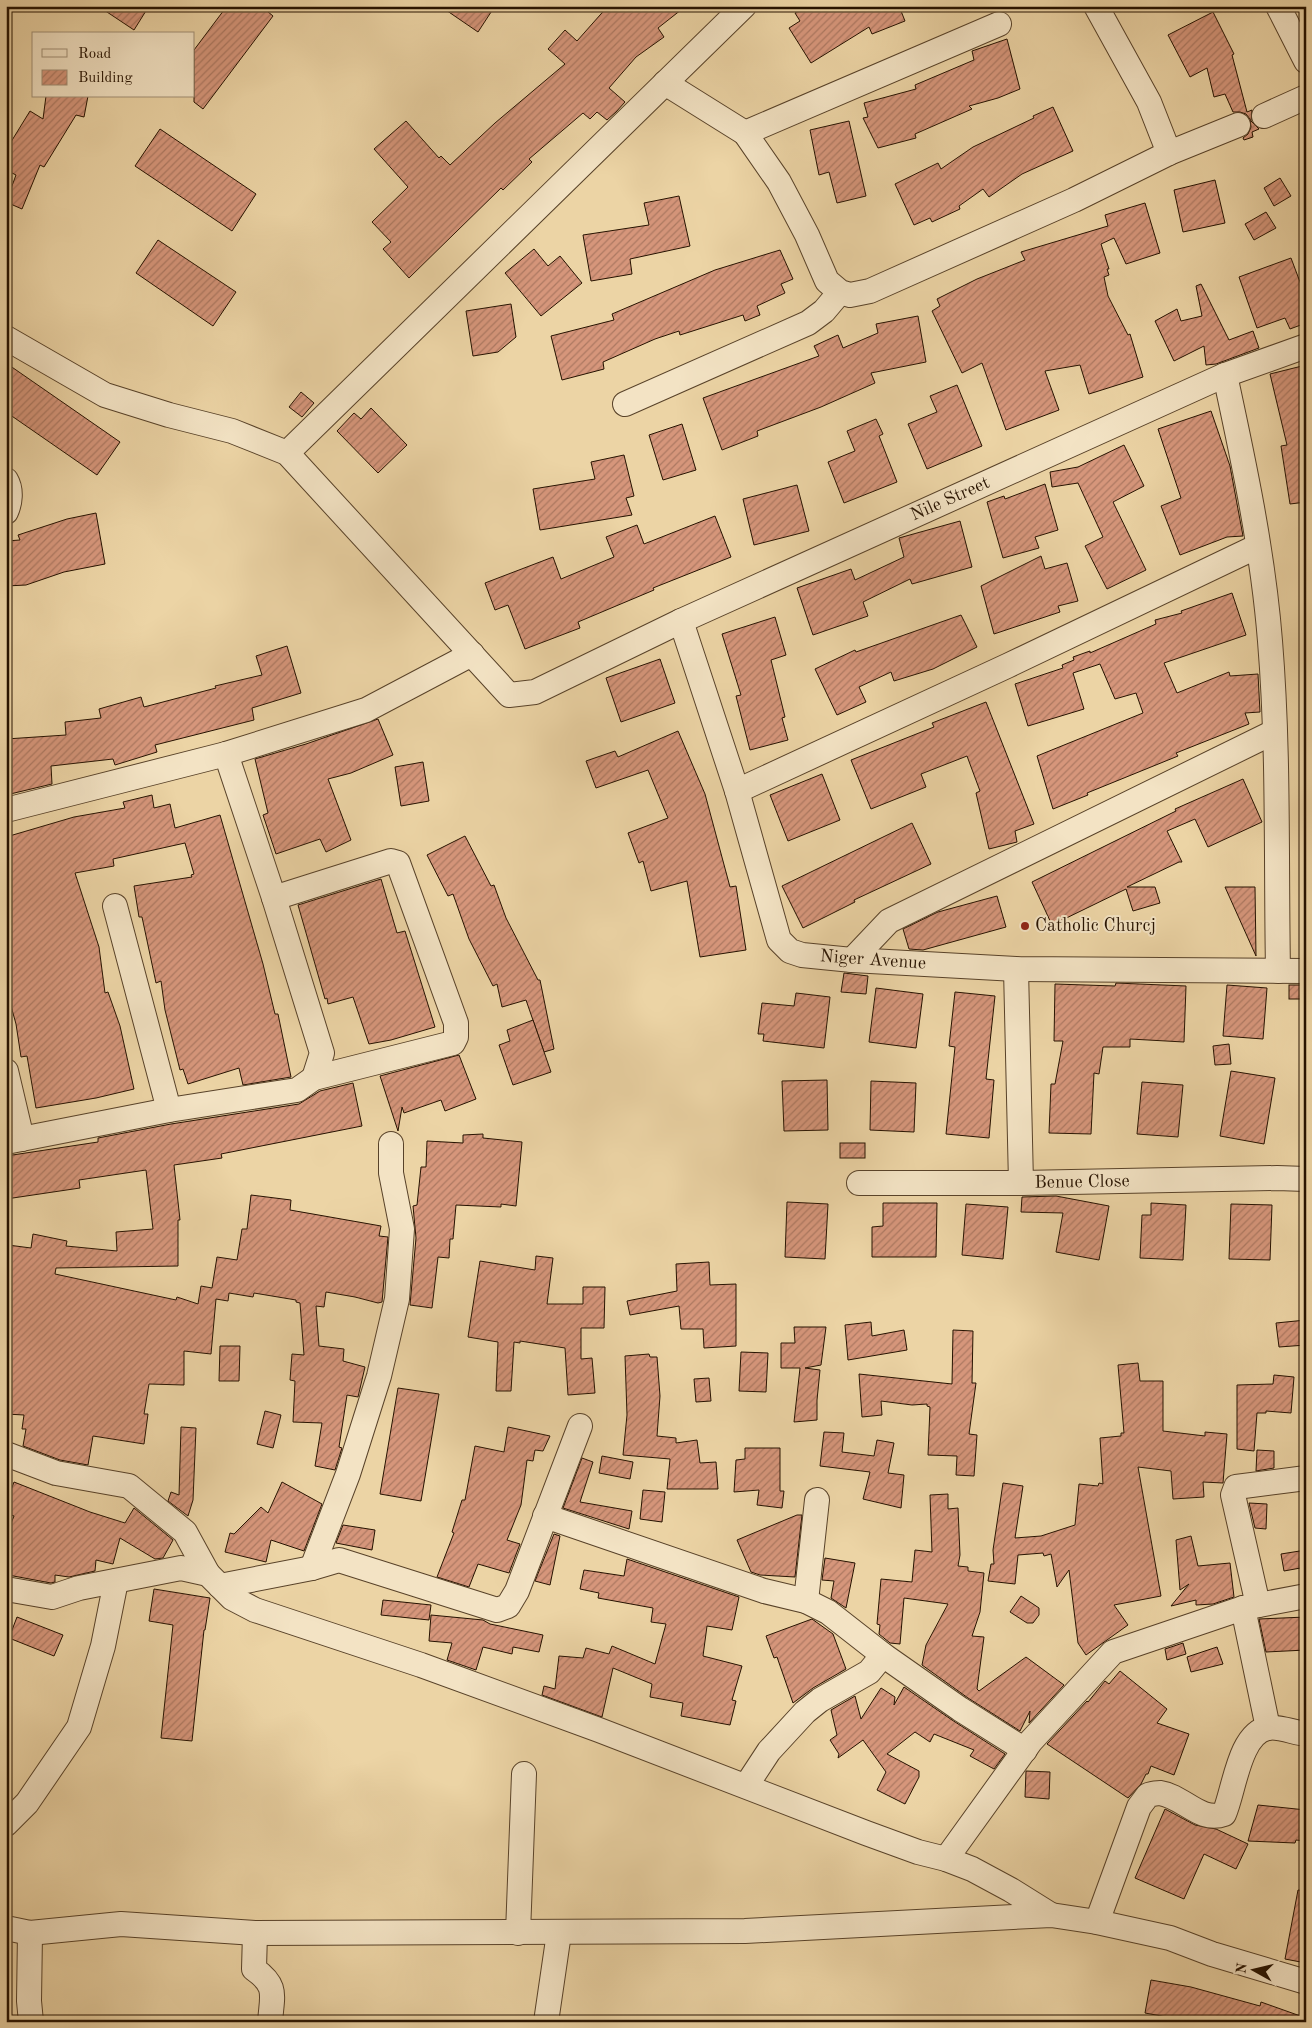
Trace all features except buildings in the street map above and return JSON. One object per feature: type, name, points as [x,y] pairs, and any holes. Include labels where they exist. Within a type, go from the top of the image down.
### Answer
[{"type":"street","points":[[287,453],[744,6]]},
{"type":"street","points":[[1096,6],[1148,102],[1169,153]]},
{"type":"street","points":[[1278,6],[1306,61]]},
{"type":"street","points":[[745,133],[999,24]]},
{"type":"street","points":[[665,83],[745,133],[778,182],[807,235],[827,281],[840,292],[850,295],[870,291],[1074,200],[1169,153],[1238,125]]},
{"type":"street","points":[[1264,116],[1306,97]]},
{"type":"street","points":[[625,404],[808,323],[824,311],[840,292]]},
{"type":"street","points":[[6,338],[105,395],[168,415],[232,431],[287,453],[472,654],[366,710],[226,754],[6,810]]},
{"type":"street","name":"Nile Street","points":[[472,654],[509,695],[534,692],[681,621],[1225,375],[1306,346]]},
{"type":"street","points":[[1225,375],[1244,461],[1258,546],[1270,640],[1274,732],[1278,971]]},
{"type":"street","points":[[6,480],[9,484],[10,503],[6,512]]},
{"type":"street","points":[[737,791],[998,670],[1258,546]]},
{"type":"street","name":"Niger Avenue","points":[[681,621],[737,791],[778,940],[790,951],[852,960],[1016,969],[1306,971]]},
{"type":"street","points":[[852,960],[889,920],[1274,732]]},
{"type":"street","points":[[226,754],[274,898],[322,1053],[314,1078]]},
{"type":"street","points":[[6,1071],[14,1141],[169,1110],[297,1090],[314,1078],[453,1043],[457,1029],[398,862],[391,861],[274,898]]},
{"type":"street","points":[[115,906],[169,1110]]},
{"type":"street","points":[[1016,969],[1021,1183]]},
{"type":"street","points":[[312,1568],[348,1474],[379,1376],[397,1299],[402,1229],[391,1173],[390,1144]]},
{"type":"street","name":"Benue Close","points":[[859,1183],[1306,1179]]},
{"type":"street","points":[[6,1589],[52,1597],[79,1588],[181,1568],[214,1580],[312,1568],[333,1560],[345,1561],[497,1610],[508,1606],[517,1591],[580,1426]]},
{"type":"street","points":[[6,1454],[56,1473],[128,1486],[184,1532],[214,1580],[232,1598],[255,1610],[421,1665],[918,1852],[946,1859],[972,1869],[995,1881],[1051,1915]]},
{"type":"street","points":[[1268,1728],[1233,1495],[1236,1487],[1306,1478]]},
{"type":"street","points":[[806,1601],[817,1500]]},
{"type":"street","points":[[545,1516],[764,1592],[806,1601],[828,1612],[883,1655],[960,1709],[1025,1750]]},
{"type":"street","points":[[6,1824],[27,1804],[79,1727],[103,1646],[116,1581]]},
{"type":"street","points":[[946,1859],[1025,1750],[1113,1652],[1250,1606],[1306,1596]]},
{"type":"street","points":[[746,1786],[769,1751],[805,1712],[820,1700],[870,1672],[883,1655]]},
{"type":"street","points":[[1097,1922],[1139,1807],[1148,1795],[1160,1793],[1170,1796],[1210,1816],[1224,1814],[1248,1745],[1256,1733],[1268,1728],[1306,1734]]},
{"type":"street","points":[[518,1933],[524,1774]]},
{"type":"street","points":[[6,1928],[30,1933],[121,1924],[255,1933],[745,1931],[1051,1915],[1097,1922],[1170,1938],[1212,1954],[1306,1982]]},
{"type":"street","points":[[30,1933],[29,2001],[31,2022]]},
{"type":"street","points":[[255,1933],[254,1970],[267,1978],[273,1990],[270,2022]]},
{"type":"street","points":[[546,2022],[559,1933]]},
{"type":"place","name":"Catholic Churcj","points":[[1025,926]]}]
